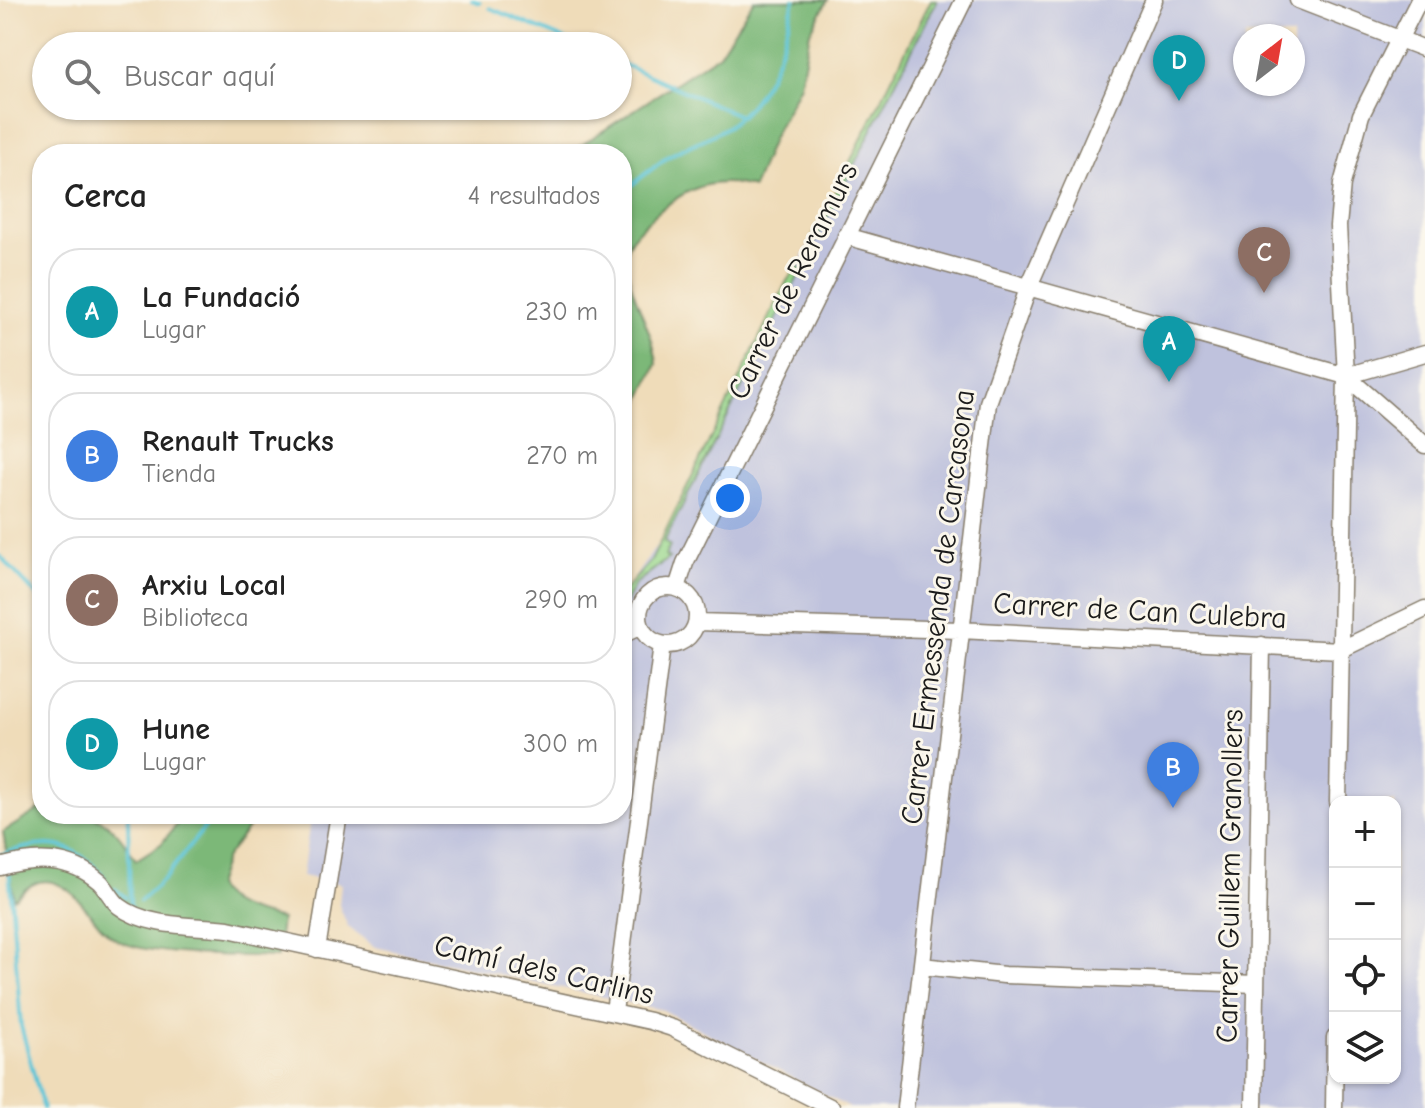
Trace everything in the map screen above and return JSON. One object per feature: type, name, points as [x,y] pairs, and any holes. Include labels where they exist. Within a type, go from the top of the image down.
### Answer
[{"type":"street","name":"Carrer de Reramurs","points":[[677,588],[846,236],[964,0]]},
{"type":"street","name":"Carrer Ermessenda de Carcasona","points":[[905,1108],[988,403],[1029,286],[1154,0]]},
{"type":"street","points":[[1298,0],[1425,49]]},
{"type":"street","points":[[1338,796],[1346,376],[1338,226],[1342,184],[1361,115],[1419,0]]},
{"type":"street","points":[[846,236],[1346,376],[1425,445]]},
{"type":"street","points":[[1346,376],[1425,353]]},
{"type":"street","points":[[677,588],[692,599],[697,608],[697,622],[687,638],[673,645],[662,645],[647,638],[639,627],[640,604],[651,590],[677,588]]},
{"type":"street","points":[[1340,650],[1425,609]]},
{"type":"street","name":"Carrer de Can Culebra","points":[[697,622],[960,630],[1340,650]]},
{"type":"street","points":[[632,630],[639,627]]},
{"type":"street","points":[[614,1012],[662,645]]},
{"type":"street","name":"Carrer Guillem Granollers","points":[[1254,1108],[1262,645]]},
{"type":"street","points":[[317,949],[337,824]]},
{"type":"street","name":"Camí dels Carlins","points":[[0,867],[41,858],[61,862],[97,879],[119,906],[160,922],[228,929],[614,1012],[672,1028],[832,1108]]},
{"type":"street","points":[[922,966],[1004,975],[1256,984]]},
{"type":"street","points":[[1334,1084],[1334,1108]]},
{"type":"shaded area","points":[[932,0],[1425,0],[1425,1108],[850,1108],[663,1010],[375,947],[348,927],[339,905],[341,884],[302,876],[310,824],[632,824],[632,581],[660,541]]},
{"type":"green space","points":[[754,0],[828,0],[810,32],[800,85],[773,137],[753,188],[721,183],[694,189],[668,204],[632,239],[632,144],[583,144],[619,120],[632,120],[632,112],[719,54]]},
{"type":"green space","points":[[931,0],[937,0],[813,246],[809,244]]},
{"type":"green space","points":[[797,267],[802,269],[664,542],[670,546],[665,556],[669,558],[635,584],[632,590],[632,582],[651,561],[787,281]]},
{"type":"green space","points":[[632,286],[651,337],[657,364],[640,401],[632,410]]},
{"type":"green space","points":[[32,814],[32,824],[107,824],[136,860],[161,844],[177,824],[251,824],[225,859],[216,886],[236,905],[281,919],[277,957],[171,952],[131,946],[109,934],[71,892],[52,882],[36,883],[14,899],[3,832]]},
{"type":"waterway","points":[[472,0],[480,3]]},
{"type":"waterway","points":[[632,185],[671,155],[724,129],[744,112],[773,68],[794,0]]},
{"type":"waterway","points":[[490,8],[547,32]]},
{"type":"waterway","points":[[632,68],[740,116]]},
{"type":"waterway","points":[[0,556],[32,590]]},
{"type":"waterway","points":[[128,824],[130,907]]},
{"type":"waterway","points":[[140,901],[164,879],[207,824]]},
{"type":"waterway","points":[[0,855],[31,846],[57,846],[81,855],[104,877]]},
{"type":"waterway","points":[[9,870],[21,1026],[43,1108]]},
{"type":"waterway","points":[[115,889],[125,897]]},
{"type":"place","name":"Hune","points":[[1179,101]]},
{"type":"place","name":"Arxiu Local","points":[[1264,293]]},
{"type":"place","name":"La Fundació","points":[[1169,382]]},
{"type":"place","name":"Renault Trucks","points":[[1173,808]]}]
